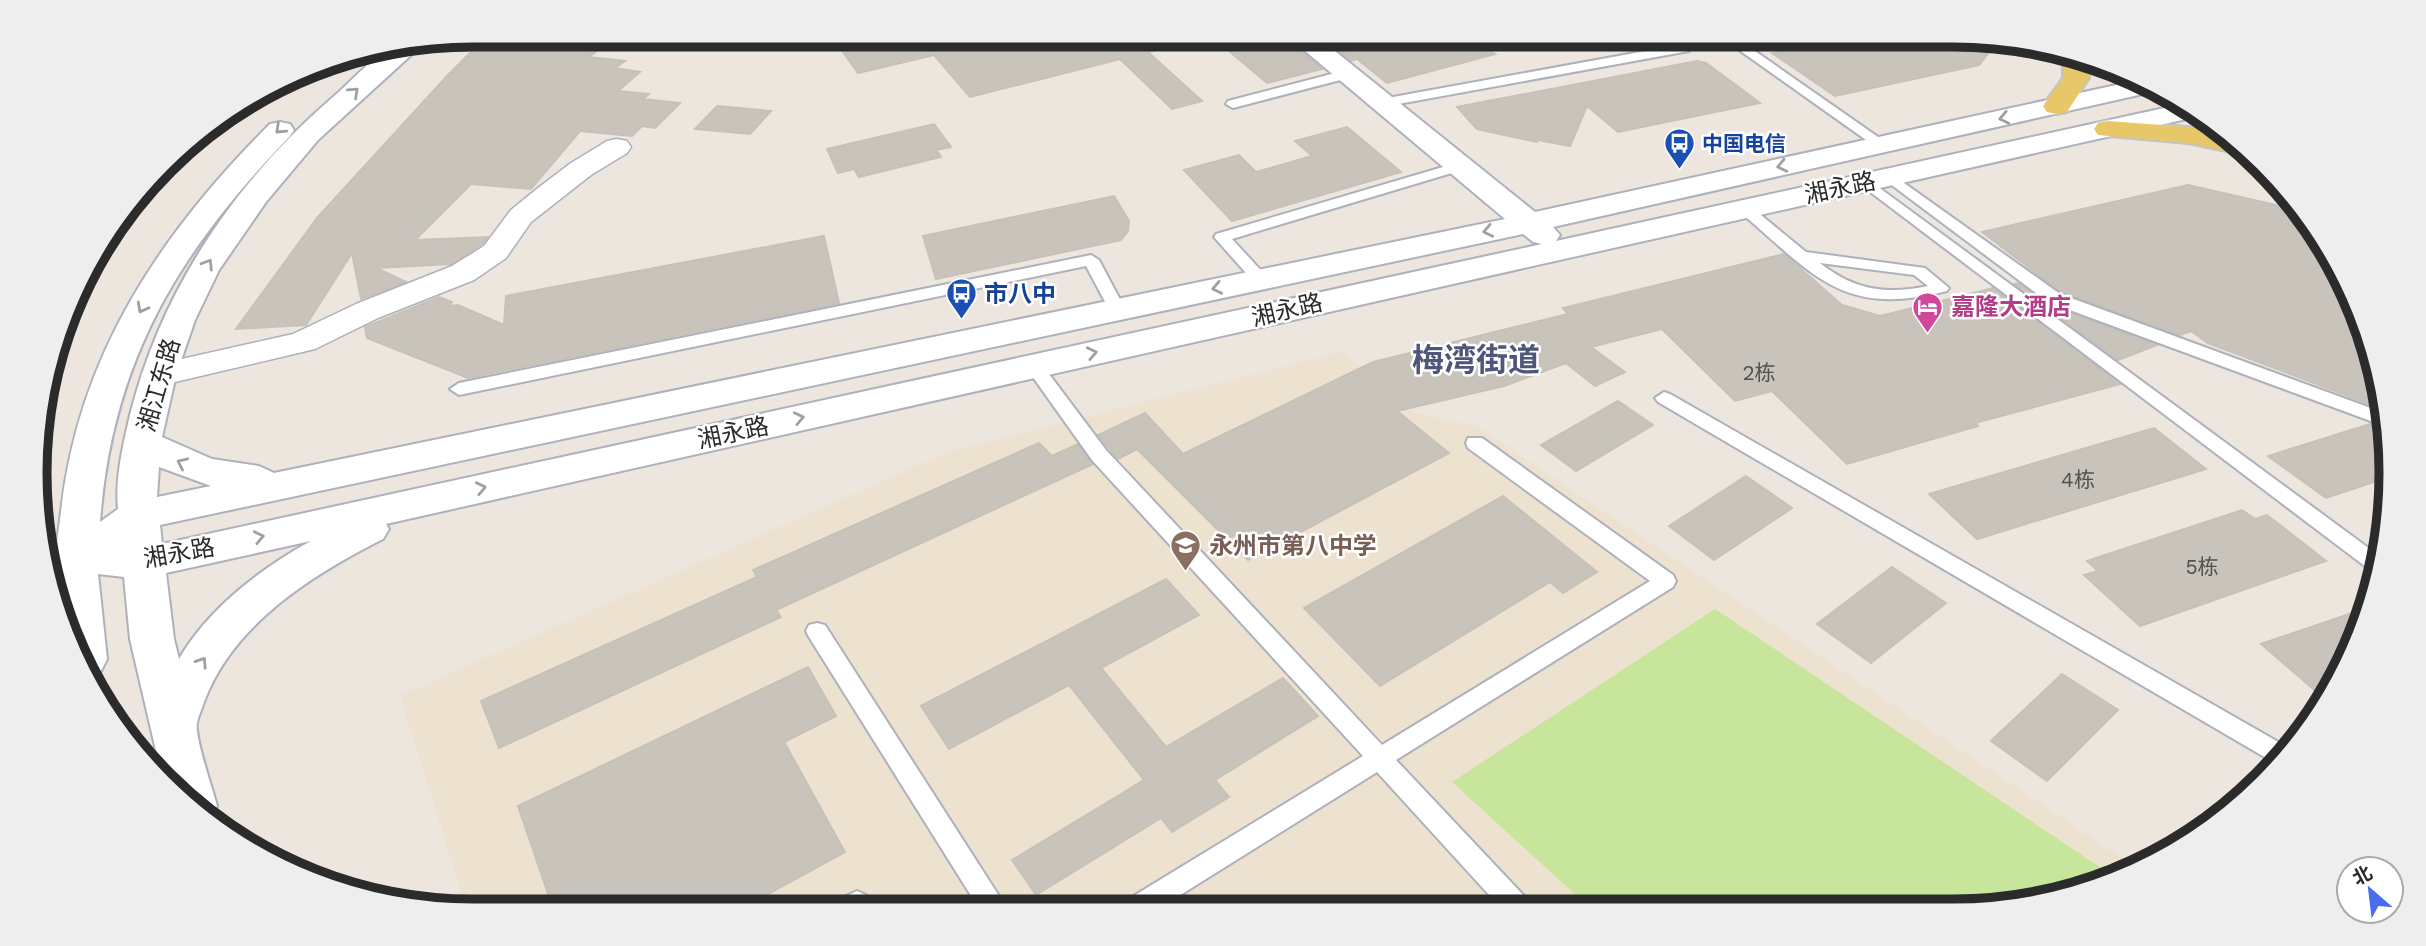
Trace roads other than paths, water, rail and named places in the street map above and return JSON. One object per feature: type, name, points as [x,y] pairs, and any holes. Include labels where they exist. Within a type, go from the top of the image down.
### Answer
[{"type":"main road","points":[[1314,47],[1562,250]]},
{"type":"main road","name":"湘江东路","points":[[189,790],[152,639],[137,499],[142,442],[158,375],[178,320],[204,270],[248,205],[309,134],[399,54]]},
{"type":"main road","name":"湘江东路","points":[[84,645],[77,557],[82,491],[107,385],[131,328],[163,268],[200,217],[265,144],[355,64]]},
{"type":"main road","points":[[2057,106],[2076,78],[2076,66]]},
{"type":"main road","name":"湘永路","points":[[77,557],[139,515],[1530,223],[2137,89]]},
{"type":"main road","name":"湘永路","points":[[77,557],[144,563],[2181,113]]},
{"type":"main road","points":[[2108,129],[2188,135],[2219,141]]},
{"type":"main road","points":[[142,442],[186,466],[232,479],[296,482]]},
{"type":"main road","points":[[173,724],[200,662],[256,597],[324,550],[431,499]]},
{"type":"street","points":[[158,375],[303,342],[367,311],[463,273],[495,252],[521,216],[580,169],[617,147]]},
{"type":"lane","points":[[1741,47],[1881,144]]},
{"type":"lane","points":[[1382,103],[1684,48]]},
{"type":"lane","points":[[1233,104],[1347,74]]},
{"type":"lane","points":[[1261,279],[1222,237],[1460,166]]},
{"type":"lane","points":[[1878,180],[2054,298],[2375,417]]},
{"type":"lane","points":[[1878,180],[2370,560]]},
{"type":"lane","points":[[1745,209],[1801,256],[1845,288],[1889,298],[1941,288],[1919,271],[1801,256]]},
{"type":"lane","points":[[459,389],[1091,260],[1117,309]]},
{"type":"lane","points":[[1034,366],[1099,455],[1510,899]]},
{"type":"lane","points":[[1664,398],[2275,752]]},
{"type":"lane","points":[[1152,899],[1666,581],[1475,443]]},
{"type":"lane","points":[[817,631],[988,899]]},
{"type":"place","name":"中国电信","points":[[1679,170]]},
{"type":"place","name":"市八中","points":[[961,321]]},
{"type":"place","name":"嘉隆大酒店","points":[[1928,334]]},
{"type":"place","name":"永州市第八中学","points":[[1186,573]]},
{"type":"district","name":"梅湾街道","points":[[1476,360]]}]
